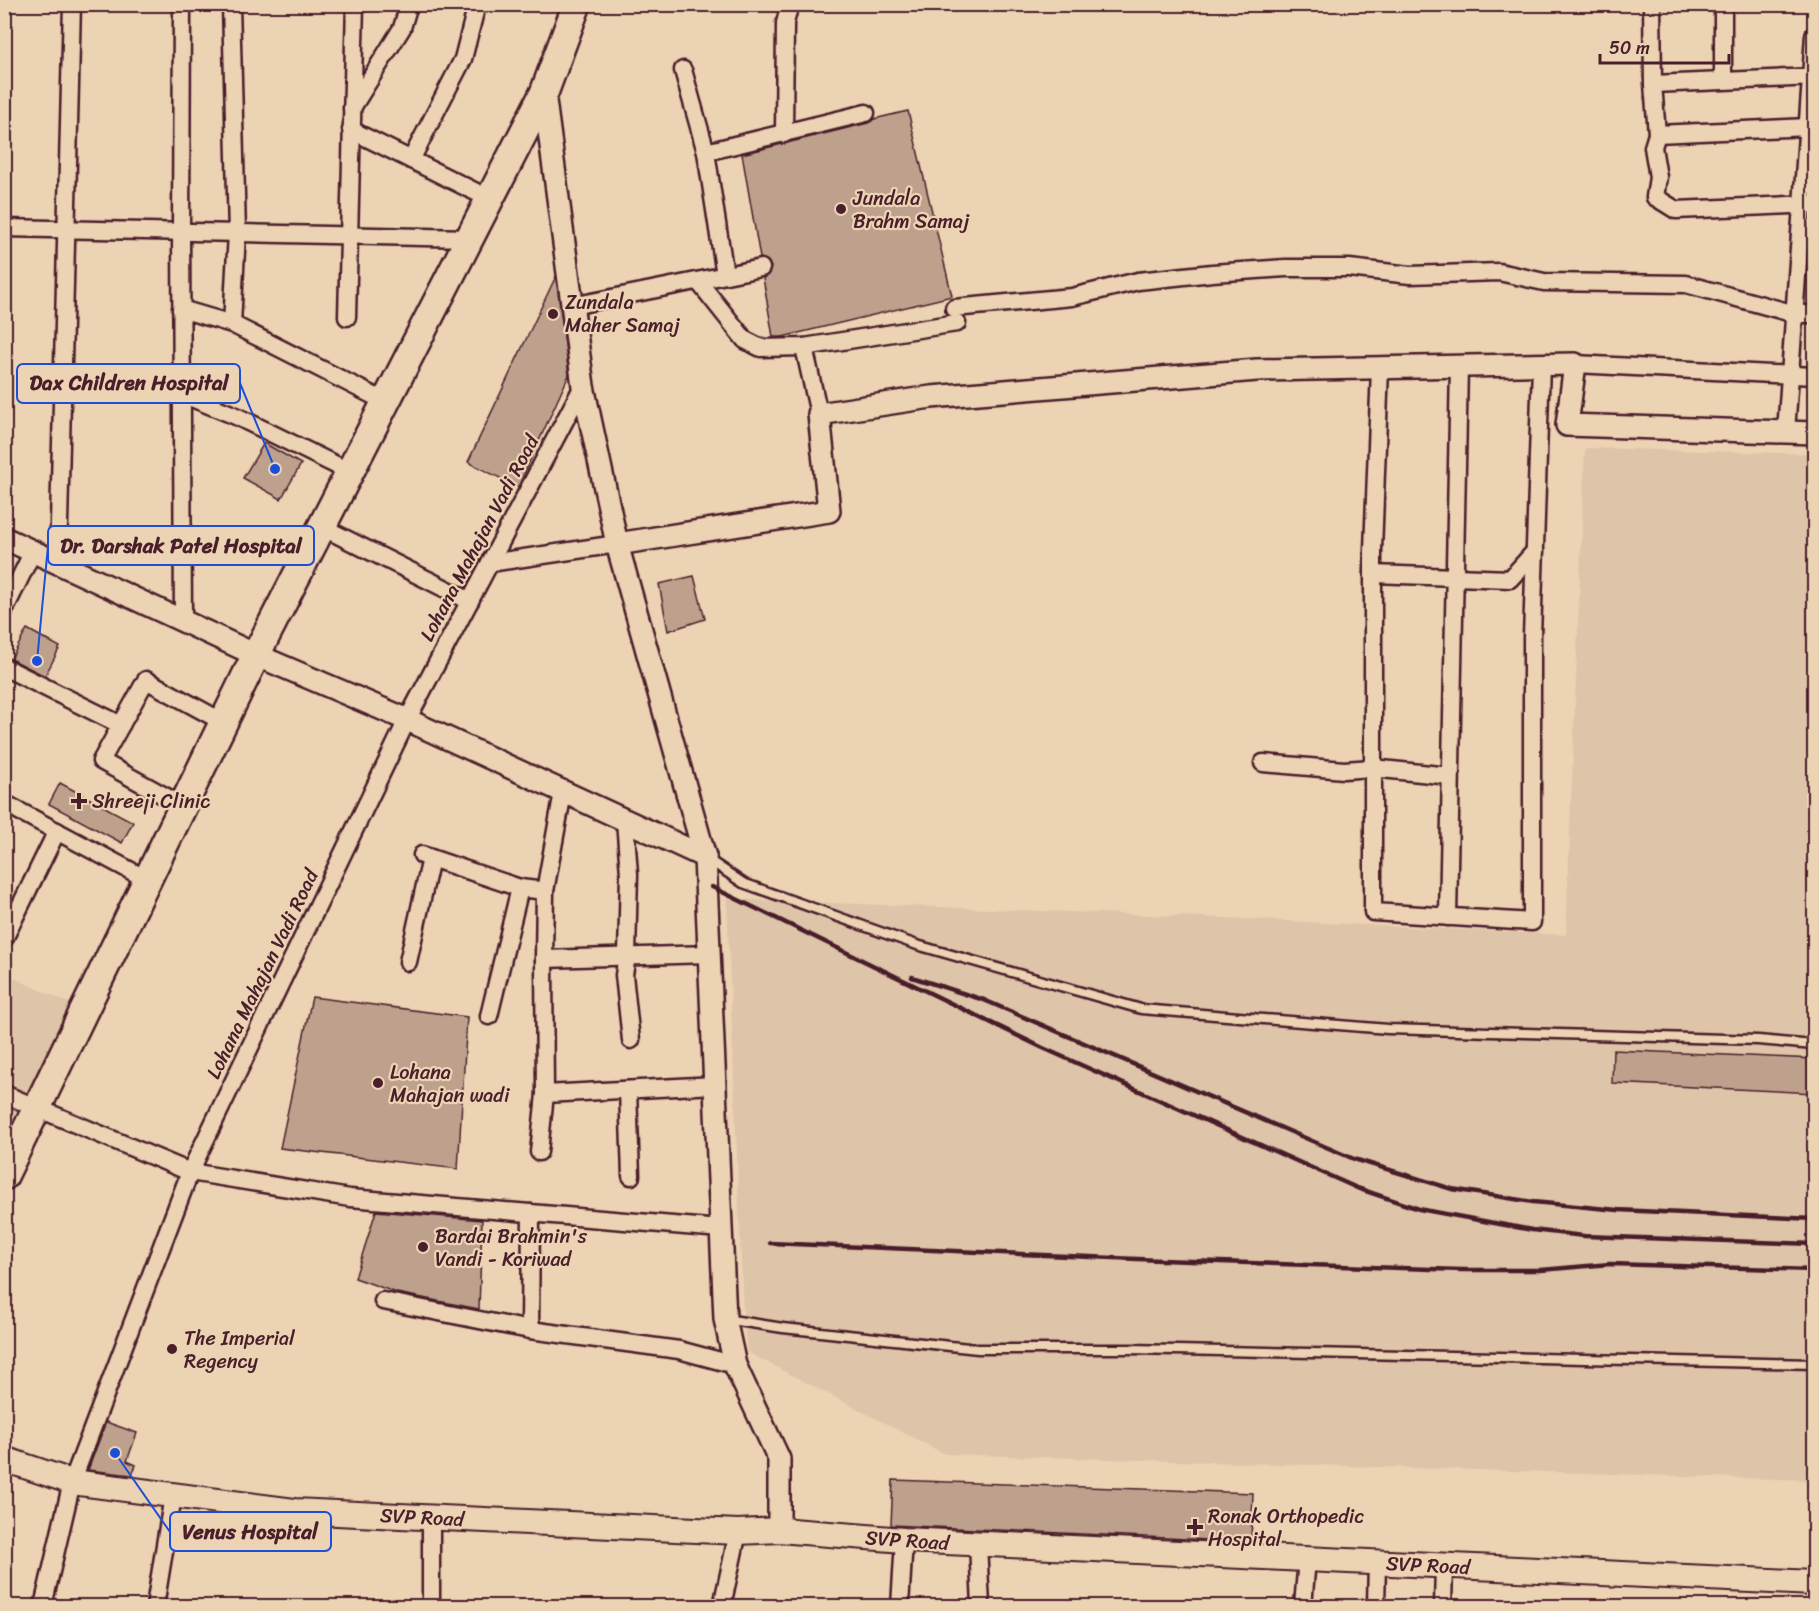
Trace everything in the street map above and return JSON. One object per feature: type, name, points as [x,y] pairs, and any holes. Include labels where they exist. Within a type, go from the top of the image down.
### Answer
[{"type":"main road","points":[[4,1176],[256,655],[544,93],[577,4]]},
{"type":"main road","name":"SVP Road","points":[[4,1459],[72,1482],[294,1511],[738,1532],[779,1530],[978,1544],[1815,1583]]},
{"type":"street","points":[[58,563],[72,4]]},
{"type":"street","points":[[182,4],[183,621]]},
{"type":"street","points":[[231,4],[237,233],[232,324]]},
{"type":"street","points":[[348,317],[348,236],[355,4]]},
{"type":"street","points":[[352,109],[402,28],[410,4]]},
{"type":"street","points":[[411,160],[463,59],[477,4]]},
{"type":"street","points":[[784,134],[785,23],[790,4]]},
{"type":"street","points":[[1652,4],[1653,84],[1657,134],[1653,147],[1658,177],[1655,197],[1676,210],[1809,204]]},
{"type":"street","points":[[1723,4],[1724,80]]},
{"type":"street","points":[[1786,432],[1795,314],[1809,204],[1808,127],[1815,35]]},
{"type":"street","points":[[682,70],[706,153],[725,275]]},
{"type":"street","points":[[1653,84],[1813,77]]},
{"type":"street","points":[[544,93],[583,386],[617,544],[705,857],[725,1319],[735,1365],[779,1459],[779,1530]]},
{"type":"street","points":[[706,153],[866,113]]},
{"type":"street","points":[[1657,134],[1808,127]]},
{"type":"street","points":[[351,130],[490,199]]},
{"type":"street","points":[[4,228],[470,238]]},
{"type":"street","points":[[572,306],[761,268]]},
{"type":"street","points":[[698,281],[745,340],[761,348],[804,347],[956,315],[1072,297],[1138,281],[1286,268],[1349,268],[1410,275],[1499,272],[1544,282],[1686,284],[1795,314],[1815,314]]},
{"type":"street","points":[[181,309],[232,324],[386,402]]},
{"type":"street","points":[[490,563],[830,511],[819,414],[804,347]]},
{"type":"street","points":[[819,414],[931,397],[1257,370],[1575,364],[1815,376]]},
{"type":"street","points":[[1575,364],[1567,425],[1815,433]]},
{"type":"street","points":[[1380,368],[1373,574],[1373,912],[1532,922],[1532,637],[1541,365]]},
{"type":"street","points":[[1448,917],[1459,366]]},
{"type":"street","name":"Lohana Mahajan Vadi Road","points":[[43,1606],[72,1482],[190,1172],[407,720],[583,386]]},
{"type":"street","points":[[182,394],[236,416],[350,472]]},
{"type":"street","points":[[322,527],[470,601]]},
{"type":"street","points":[[4,538],[256,655],[407,720],[705,857]]},
{"type":"street","points":[[4,611],[33,551]]},
{"type":"street","points":[[1373,574],[1455,575],[1510,579],[1535,551]]},
{"type":"street","points":[[4,667],[121,725]]},
{"type":"street","points":[[183,806],[101,761],[146,680],[223,722]]},
{"type":"street","points":[[1263,763],[1344,770],[1372,768],[1450,776]]},
{"type":"street","points":[[539,1152],[545,1094],[545,891],[563,792]]},
{"type":"street","points":[[4,803],[148,880]]},
{"type":"street","points":[[625,820],[629,874],[627,955],[624,975],[630,1040]]},
{"type":"street","points":[[4,939],[57,831]]},
{"type":"street","points":[[408,962],[427,857],[520,888],[545,891]]},
{"type":"street","points":[[489,1016],[520,888]]},
{"type":"street","points":[[544,959],[709,954]]},
{"type":"street","points":[[545,1094],[715,1085]]},
{"type":"street","points":[[628,1090],[631,1176]]},
{"type":"street","points":[[4,1094],[190,1172],[350,1198],[721,1229]]},
{"type":"street","points":[[530,1330],[531,1213]]},
{"type":"street","points":[[383,1301],[530,1330],[679,1350],[735,1365]]},
{"type":"street","points":[[155,1606],[173,1496]]},
{"type":"street","points":[[430,1606],[431,1517]]},
{"type":"street","points":[[723,1606],[738,1532]]},
{"type":"street","points":[[900,1606],[904,1540]]},
{"type":"street","points":[[978,1544],[981,1606]]},
{"type":"street","points":[[1304,1606],[1306,1559]]},
{"type":"street","points":[[1376,1606],[1377,1562]]},
{"type":"street","points":[[1443,1606],[1444,1565]]},
{"type":"lane","points":[[705,857],[743,883],[917,945],[1141,1009],[1388,1029],[1758,1040],[1815,1045]]},
{"type":"lane","points":[[725,1319],[783,1328],[978,1349],[1142,1349],[1815,1364]]},
{"type":"shaded area","points":[[1585,448],[1814,454],[1814,1480],[945,1454],[747,1352],[743,1309],[727,899],[1224,918],[1566,935]]},
{"type":"shaded area","points":[[5,974],[73,1005],[5,1152]]},
{"type":"building","name":"Jundala Brahm Samaj","points":[[908,111],[952,296],[782,337],[773,337],[763,278],[768,275],[771,267],[768,261],[760,258],[742,154]]},
{"type":"building","name":"Zundala Maher Samaj","points":[[556,276],[569,375],[518,487],[468,462]]},
{"type":"building","points":[[264,443],[301,464],[281,499],[243,478]]},
{"type":"building","points":[[694,576],[705,619],[668,631],[659,584]]},
{"type":"building","points":[[27,629],[60,647],[45,676],[11,659]]},
{"type":"building","points":[[60,783],[133,822],[122,843],[49,804]]},
{"type":"building","name":"Lohana Mahajan wadi","points":[[312,997],[467,1017],[458,1169],[280,1148]]},
{"type":"building","points":[[1613,1050],[1815,1059],[1815,1093],[1612,1083]]},
{"type":"building","name":"Bardai Brahmin's Vandi - Koriwad","points":[[376,1211],[482,1220],[479,1309],[397,1293],[355,1278]]},
{"type":"building","points":[[106,1422],[137,1433],[127,1461],[136,1465],[132,1475],[88,1470]]},
{"type":"building","points":[[893,1480],[1253,1493],[1251,1542],[891,1525]]},
{"type":"railway","points":[[712,887],[1043,1048],[1357,1188],[1419,1209],[1532,1230],[1584,1236],[1814,1244]]},
{"type":"railway","points":[[912,977],[984,1000],[1354,1159],[1452,1189],[1533,1202],[1618,1210],[1814,1219]]},
{"type":"railway","points":[[770,1243],[1462,1270],[1541,1270],[1610,1264],[1814,1270]]},
{"type":"place","name":"Jundala Brahm Samaj","points":[[841,209]]},
{"type":"place","name":"Zundala Maher Samaj","points":[[553,314]]},
{"type":"place","name":"Dax Children Hospital","points":[[275,469]]},
{"type":"place","name":"Dr. Darshak Patel Hospital","points":[[37,661]]},
{"type":"place","name":"Shreeji Clinic","points":[[79,801]]},
{"type":"place","name":"Lohana Mahajan wadi","points":[[378,1083]]},
{"type":"place","name":"Bardai Brahmin's Vandi - Koriwad","points":[[423,1247]]},
{"type":"place","name":"The Imperial Regency","points":[[172,1349]]},
{"type":"place","name":"Venus Hospital","points":[[115,1453]]},
{"type":"place","name":"Ronak Orthopedic Hospital","points":[[1195,1527]]}]
